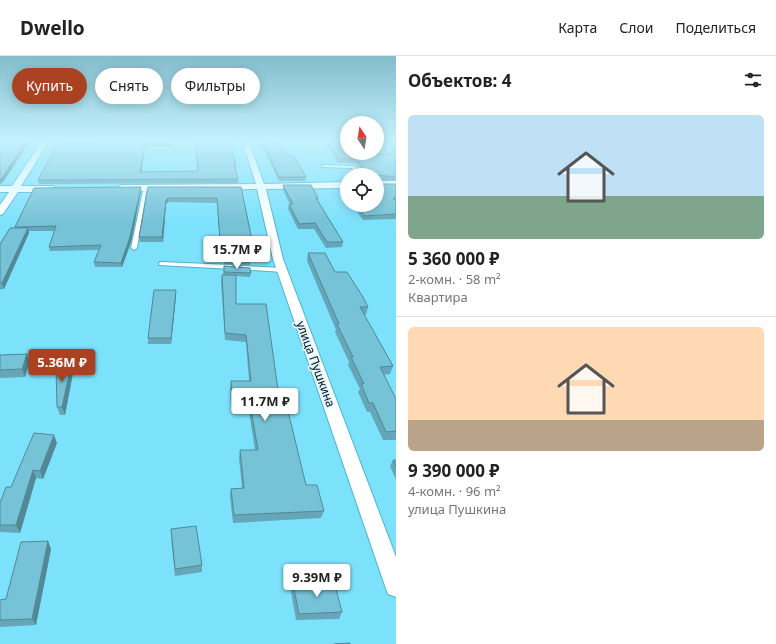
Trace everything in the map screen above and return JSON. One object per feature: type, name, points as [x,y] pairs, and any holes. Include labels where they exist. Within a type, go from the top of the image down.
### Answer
[{"type":"street","points":[[0,212],[29,167]]},
{"type":"street","name":"улица Пушкина","points":[[255,167],[261,186],[282,270],[396,586]]},
{"type":"street","points":[[384,184],[396,184]]},
{"type":"street","points":[[115,188],[340,185]]},
{"type":"street","points":[[0,189],[61,188]]},
{"type":"lane","points":[[134,248],[145,187]]},
{"type":"lane","points":[[161,264],[282,270]]},
{"type":"building","points":[[0,167],[9,167],[2,178],[0,179]]},
{"type":"building","points":[[45,167],[141,167],[140,172],[198,171],[198,167],[235,167],[238,179],[38,180]]},
{"type":"building","points":[[275,167],[300,167],[306,177],[279,177]]},
{"type":"building","points":[[363,167],[396,167],[396,177],[384,176],[384,168]]},
{"type":"building","points":[[384,184],[396,184],[396,198],[393,198],[396,201],[396,214],[365,216],[362,212],[384,212]]},
{"type":"building","points":[[283,185],[311,185],[318,198],[316,198],[343,242],[327,242],[315,223],[299,224],[289,204],[293,204]]},
{"type":"building","points":[[141,187],[130,237],[121,263],[94,262],[101,245],[49,247],[56,226],[15,227],[34,188]]},
{"type":"building","points":[[148,187],[241,187],[252,240],[249,240],[250,260],[224,259],[224,240],[220,240],[217,198],[168,198],[166,200],[162,237],[139,237]]},
{"type":"building","points":[[10,228],[28,228],[2,283],[0,283],[0,244]]},
{"type":"building","points":[[308,253],[325,253],[335,272],[347,272],[368,307],[360,307],[393,366],[380,367],[396,399],[396,431],[386,432],[373,403],[369,403],[361,384],[364,384],[351,357],[353,357],[337,324],[339,324]]},
{"type":"building","points":[[224,266],[250,268],[251,273],[224,272]]},
{"type":"building","points":[[222,275],[236,275],[236,304],[266,304],[281,411],[288,411],[306,485],[317,485],[324,511],[234,515],[231,489],[244,488],[240,450],[258,450],[249,398],[232,398],[231,381],[251,381],[246,335],[225,333]]},
{"type":"building","points":[[154,290],[176,290],[171,338],[148,338]]},
{"type":"building","points":[[27,354],[22,369],[0,370],[0,355]]},
{"type":"building","points":[[71,365],[62,407],[57,407],[56,366]]},
{"type":"building","points":[[34,433],[54,435],[40,471],[33,470],[16,525],[0,525],[0,503],[6,487],[11,487]]},
{"type":"building","points":[[196,526],[202,565],[175,569],[171,529]]},
{"type":"building","points":[[48,541],[32,619],[0,620],[0,600],[6,599],[21,542]]},
{"type":"building","points":[[334,582],[342,612],[299,614],[293,584]]}]
